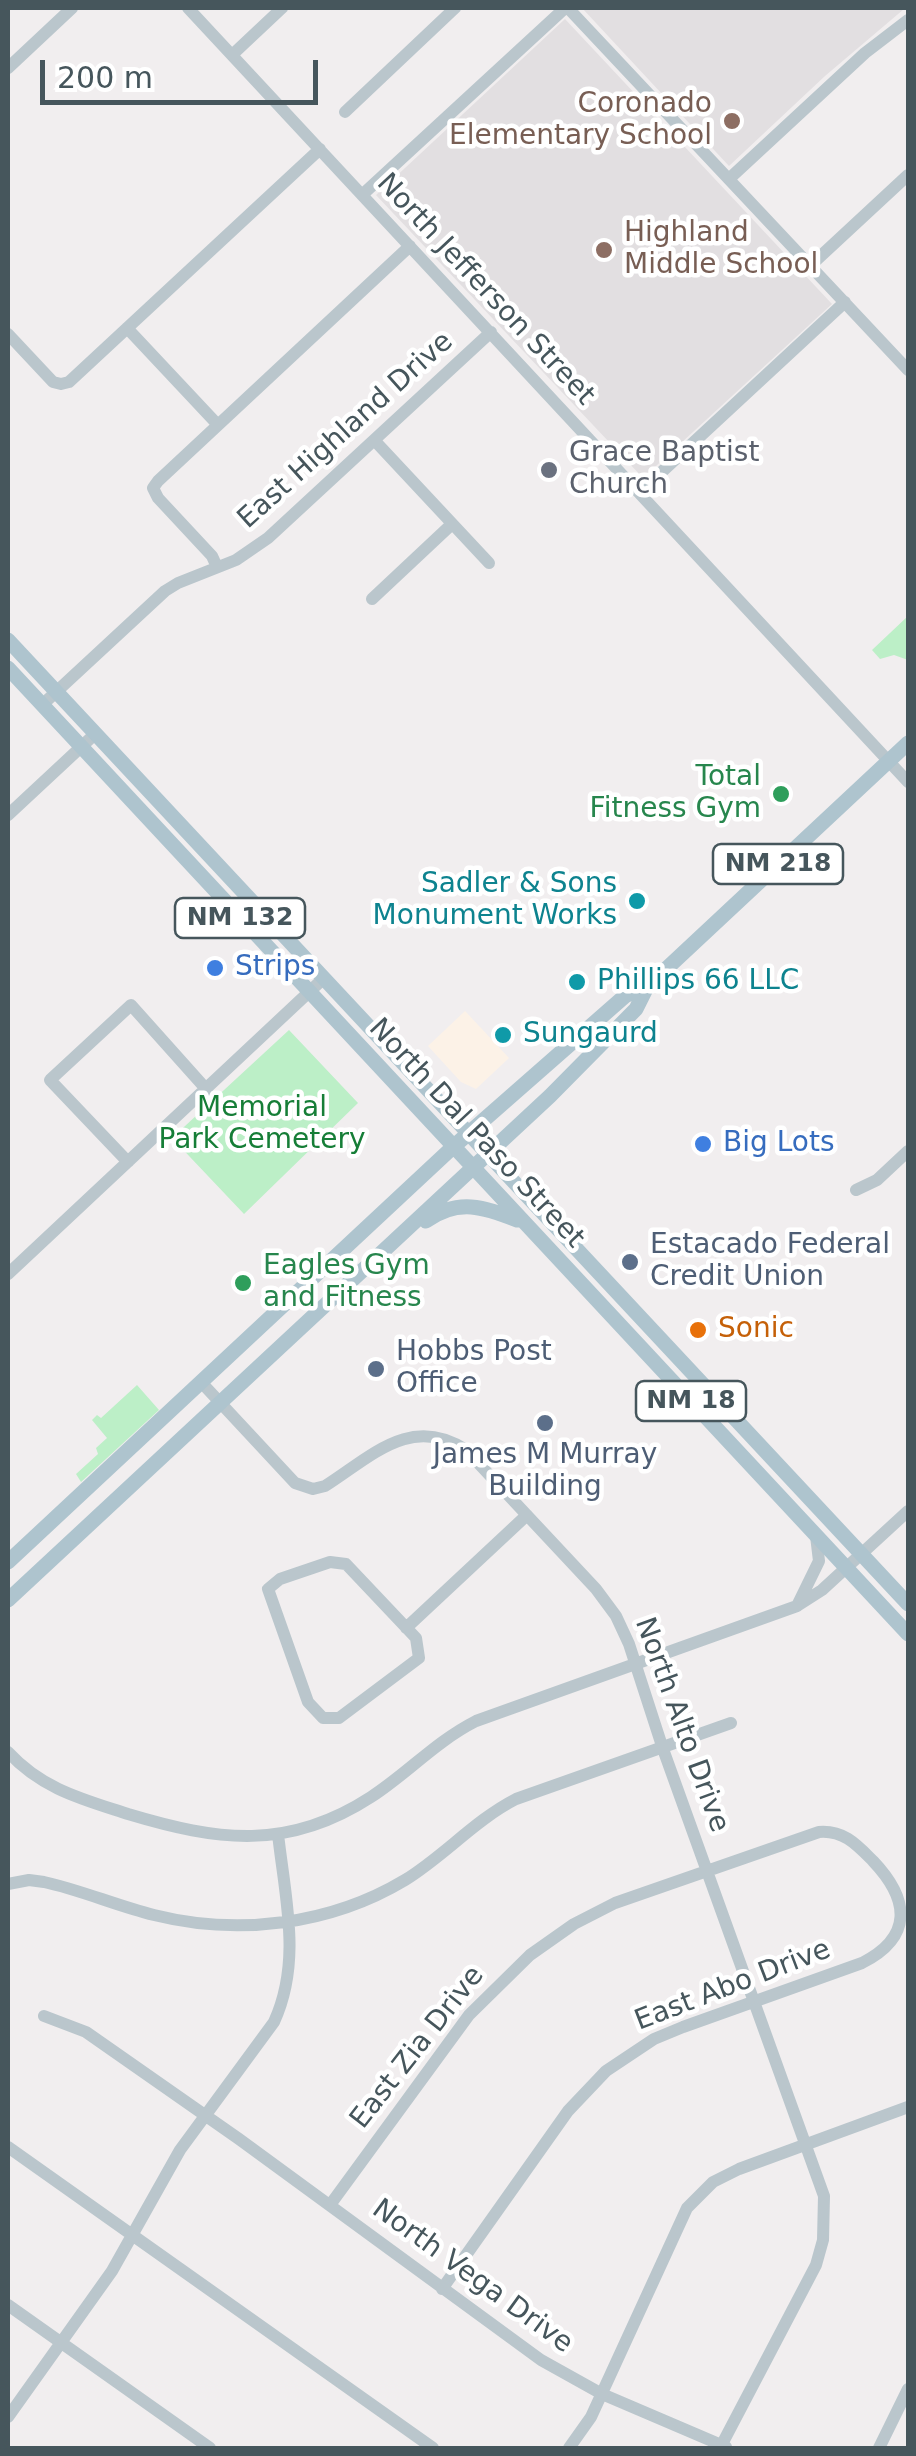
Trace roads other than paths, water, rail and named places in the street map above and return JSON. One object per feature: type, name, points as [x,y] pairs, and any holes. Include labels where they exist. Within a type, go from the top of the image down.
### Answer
[{"type":"main road","name":"North Dal Paso Street","points":[[8,640],[908,1604]]},
{"type":"main road","name":"North Dal Paso Street","points":[[8,668],[908,1634]]},
{"type":"main road","name":"NM 218","points":[[473,1167],[636,1009],[648,985],[908,743]]},
{"type":"main road","points":[[8,1562],[468,1133],[624,996],[648,985]]},
{"type":"main road","points":[[8,1600],[473,1167]]},
{"type":"main road","points":[[409,1228],[449,1208],[467,1205],[491,1209],[526,1223]]},
{"type":"main road","points":[[338,1254],[354,1280]]},
{"type":"street","points":[[8,68],[72,8]]},
{"type":"street","name":"North Jefferson Street","points":[[188,8],[908,782]]},
{"type":"street","points":[[232,55],[281,8]]},
{"type":"street","points":[[345,112],[455,8]]},
{"type":"street","points":[[362,194],[567,8],[908,370]]},
{"type":"street","points":[[730,178],[865,53],[908,20]]},
{"type":"street","points":[[8,334],[53,382],[70,382],[320,149]]},
{"type":"street","points":[[811,265],[908,175]]},
{"type":"street","points":[[897,186],[908,198]]},
{"type":"street","points":[[216,566],[212,556],[153,488],[410,246]]},
{"type":"street","points":[[640,492],[846,302]]},
{"type":"street","points":[[127,328],[218,425]]},
{"type":"street","name":"East Highland Drive","points":[[42,705],[165,591],[236,560],[268,538],[491,332]]},
{"type":"street","points":[[375,441],[489,563]]},
{"type":"street","points":[[372,598],[452,524]]},
{"type":"street","points":[[8,815],[95,734]]},
{"type":"street","points":[[8,1274],[324,978]]},
{"type":"street","points":[[128,1162],[50,1080],[132,1005],[207,1090]]},
{"type":"street","points":[[856,1190],[877,1180],[908,1151]]},
{"type":"street","name":"North Alto Drive","points":[[200,1382],[295,1483],[313,1489],[326,1486],[414,1435],[440,1436],[466,1450],[608,1604],[636,1662],[663,1749],[824,2196],[823,2240],[816,2264],[724,2447]]},
{"type":"street","points":[[8,1752],[29,1774],[61,1793],[188,1832],[230,1837],[278,1834],[331,1818],[372,1796],[440,1741],[476,1721],[797,1606],[847,1568],[908,1511]]},
{"type":"street","points":[[406,1628],[527,1515]]},
{"type":"street","points":[[797,1606],[819,1561],[815,1534]]},
{"type":"street","points":[[330,1562],[346,1564],[406,1628],[416,1638],[419,1658],[350,1712],[339,1718],[323,1718],[308,1702],[268,1590],[280,1579],[330,1562]]},
{"type":"street","points":[[8,1884],[44,1882],[187,1922],[288,1922],[339,1910],[381,1894],[422,1870],[491,1813],[516,1799],[731,1723]]},
{"type":"street","name":"East Zia Drive","points":[[330,2205],[457,2030],[510,1972],[554,1937],[592,1914],[706,1869],[830,1831],[848,1838],[883,1872]]},
{"type":"street","points":[[8,2417],[134,2234],[204,2115],[274,2022],[290,1970],[278,1834]]},
{"type":"street","name":"East Abo Drive","points":[[442,2288],[568,2111],[606,2072],[654,2039],[875,1956],[886,1948],[904,1928],[898,1895],[883,1872]]},
{"type":"street","name":"North Vega Drive","points":[[44,2016],[86,2032],[540,2360],[602,2394],[724,2447]]},
{"type":"street","points":[[570,2448],[602,2394],[687,2208],[703,2190],[723,2176],[908,2107]]},
{"type":"street","points":[[8,2147],[433,2448]]},
{"type":"street","points":[[8,2305],[210,2448]]},
{"type":"street","points":[[879,2448],[908,2388]]},
{"type":"place","name":"Coronado Elementary School","points":[[732,121]]},
{"type":"place","name":"Highland Middle School","points":[[604,250]]},
{"type":"place","name":"Grace Baptist Church","points":[[549,470]]},
{"type":"place","name":"Total Fitness Gym","points":[[781,794]]},
{"type":"place","name":"Sadler & Sons Monument Works","points":[[637,901]]},
{"type":"place","name":"Strips","points":[[215,968]]},
{"type":"place","name":"Phillips 66 LLC","points":[[577,982]]},
{"type":"place","name":"Sungaurd","points":[[503,1035]]},
{"type":"place","name":"Big Lots","points":[[703,1144]]},
{"type":"place","name":"Estacado Federal Credit Union","points":[[630,1262]]},
{"type":"place","name":"Eagles Gym and Fitness","points":[[243,1283]]},
{"type":"place","name":"Sonic","points":[[698,1330]]},
{"type":"place","name":"Hobbs Post Office","points":[[376,1369]]},
{"type":"place","name":"James M Murray Building","points":[[545,1423]]},
{"type":"park label","name":"Memorial Park Cemetery","points":[[262,1125]]}]
